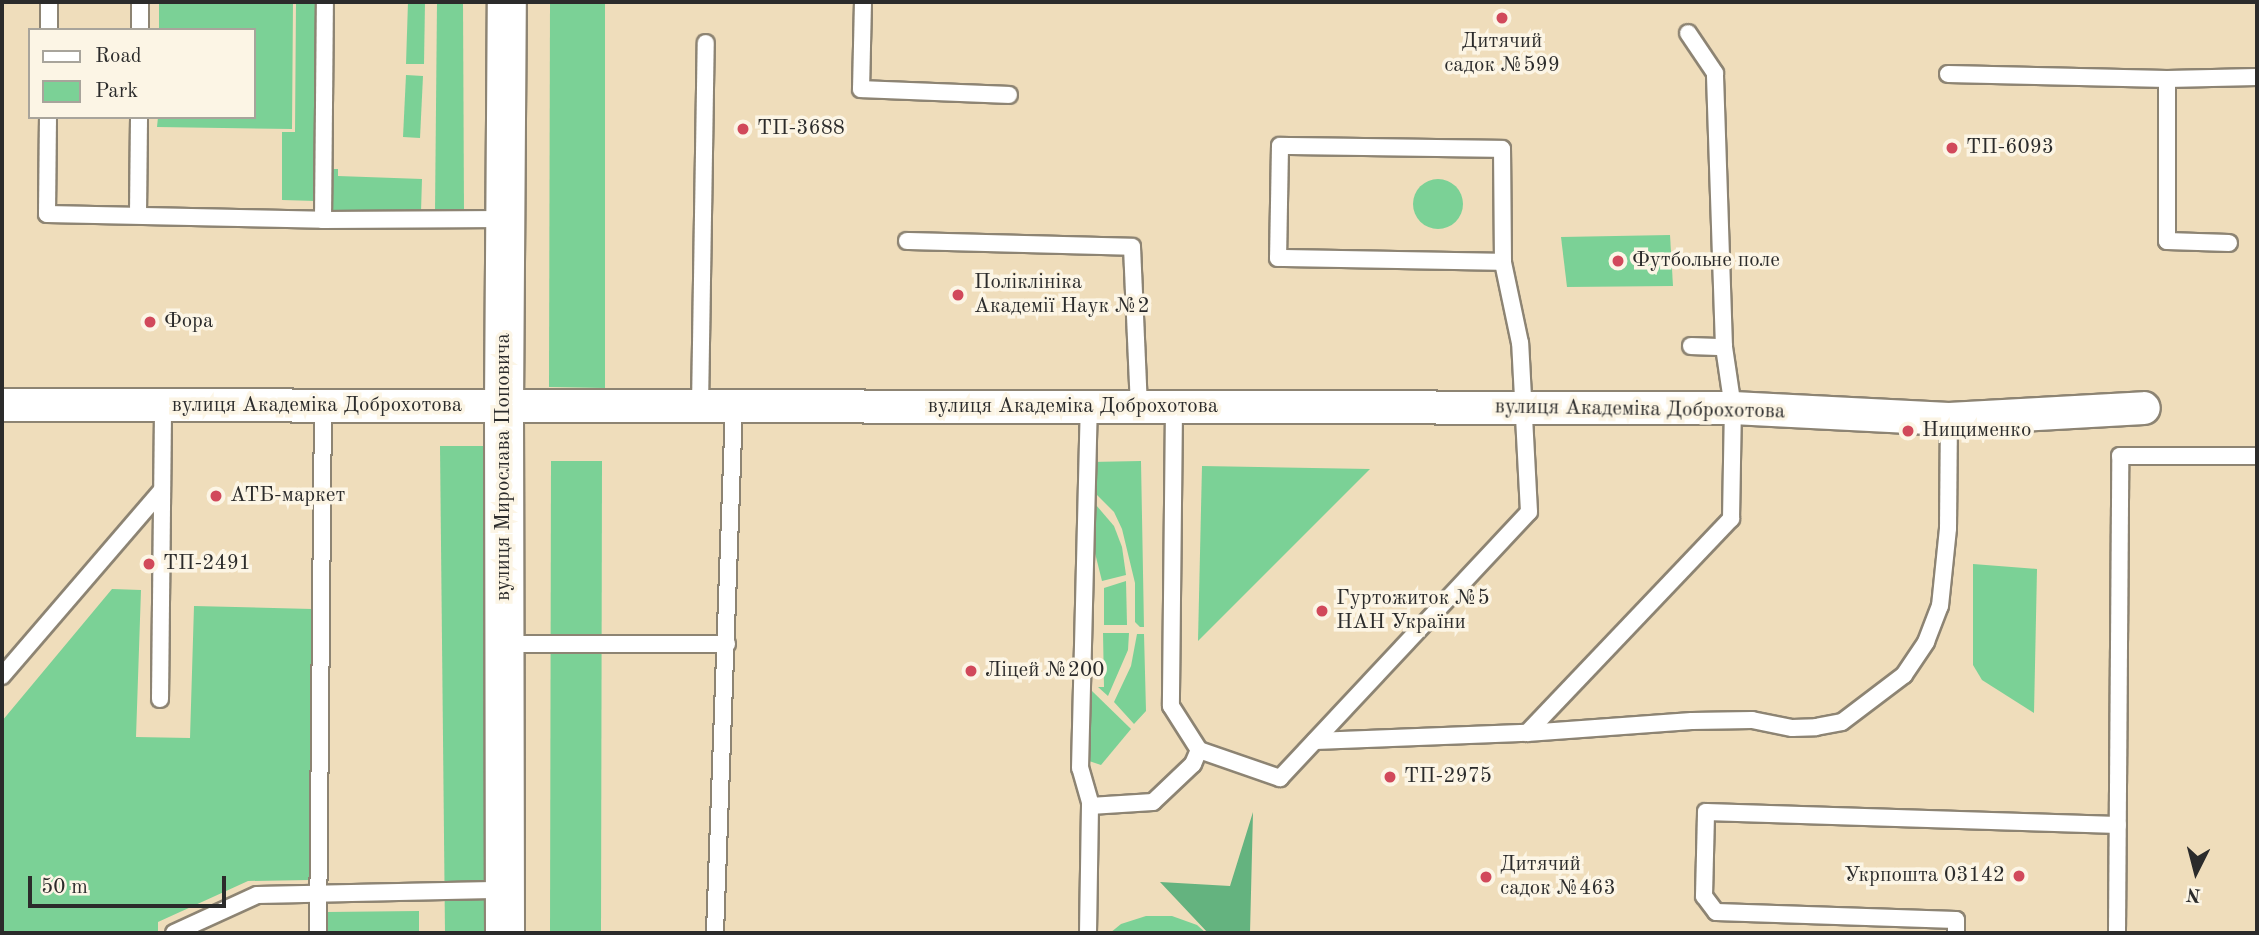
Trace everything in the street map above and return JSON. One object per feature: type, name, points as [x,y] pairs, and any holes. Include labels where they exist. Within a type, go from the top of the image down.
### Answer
[{"type":"street","name":"вулиця Мирослава Поповича","points":[[505,933],[504,406],[507,2]]},
{"type":"street","name":"вулиця Академіка Доброхотова","points":[[2,405],[1732,408],[1949,419],[2144,408]]},
{"type":"lane","points":[[49,2],[49,28]]},
{"type":"lane","points":[[140,2],[140,28]]},
{"type":"lane","points":[[323,220],[325,2]]},
{"type":"lane","points":[[863,2],[861,89],[1009,95]]},
{"type":"lane","points":[[1527,733],[1731,519],[1732,408],[1724,347],[1715,73],[1688,33]]},
{"type":"lane","points":[[700,407],[706,43]]},
{"type":"lane","points":[[1948,74],[2167,79],[2257,77]]},
{"type":"lane","points":[[2167,79],[2167,241],[2229,243]]},
{"type":"lane","points":[[48,119],[47,214],[323,220],[505,219]]},
{"type":"lane","points":[[138,214],[139,119]]},
{"type":"lane","points":[[1174,408],[1171,706],[1199,750],[1280,778],[1529,512],[1523,408],[1524,343],[1503,262],[1502,149],[1280,145],[1278,258],[1503,262]]},
{"type":"lane","points":[[907,241],[1132,247],[1139,407]]},
{"type":"lane","points":[[1691,346],[1724,347]]},
{"type":"lane","points":[[160,699],[163,406]]},
{"type":"lane","points":[[318,933],[323,406]]},
{"type":"lane","points":[[715,933],[734,407]]},
{"type":"lane","points":[[1088,933],[1090,806],[1080,768],[1089,408]]},
{"type":"lane","points":[[1315,741],[1527,733],[1752,720],[1791,727],[1816,727],[1842,722],[1904,675],[1926,642],[1940,606],[1948,528],[1949,419]]},
{"type":"lane","points":[[2117,933],[2120,456],[2257,456]]},
{"type":"lane","points":[[2,676],[161,491]]},
{"type":"lane","points":[[505,644],[727,644]]},
{"type":"lane","points":[[1090,806],[1153,802],[1193,764],[1199,750]]},
{"type":"lane","points":[[1956,933],[1956,920],[1716,912],[1704,896],[1706,813],[2118,825]]},
{"type":"lane","points":[[174,933],[257,895],[318,896],[505,890]]},
{"type":"green space","points":[[159,2],[293,2],[292,129],[157,127],[158,119],[256,119],[256,28],[159,28]]},
{"type":"green space","points":[[296,2],[316,2],[316,201],[282,200],[282,132],[295,132]]},
{"type":"green space","points":[[408,2],[425,2],[424,64],[406,64]]},
{"type":"green space","points":[[437,2],[463,2],[464,213],[435,212]]},
{"type":"green space","points":[[550,2],[605,2],[605,388],[549,387]]},
{"type":"green space","points":[[406,75],[423,76],[420,138],[403,137]]},
{"type":"green space","points":[[329,169],[338,169],[338,176],[422,179],[421,212],[333,212]]},
{"type":"green space","points":[[1438,179],[1456,186],[1463,204],[1456,222],[1438,229],[1420,222],[1413,204],[1420,186]]},
{"type":"green space","name":"Футбольне поле","points":[[1670,235],[1673,286],[1567,287],[1561,237]]},
{"type":"green space","points":[[440,446],[483,446],[486,933],[445,933]]},
{"type":"green space","points":[[551,461],[602,461],[601,933],[550,933]]},
{"type":"green space","points":[[1141,461],[1144,627],[1135,622],[1135,583],[1122,529],[1114,512],[1090,488],[1090,462]]},
{"type":"green space","points":[[1202,466],[1370,469],[1198,641]]},
{"type":"green space","points":[[1090,498],[1114,526],[1122,547],[1126,575],[1102,581],[1091,537]]},
{"type":"green space","points":[[1973,564],[2037,569],[2034,713],[1982,680],[1973,665]]},
{"type":"green space","points":[[1126,581],[1127,625],[1104,625],[1104,588]]},
{"type":"green space","points":[[112,589],[141,590],[136,737],[190,738],[194,606],[312,609],[309,880],[248,881],[158,922],[158,933],[2,933],[2,721]]},
{"type":"green space","points":[[1103,633],[1129,633],[1128,650],[1108,696],[1098,687],[1104,687]]},
{"type":"green space","points":[[1137,634],[1144,634],[1146,711],[1134,724],[1114,702],[1131,666]]},
{"type":"green space","points":[[1092,691],[1131,729],[1101,765],[1089,761],[1086,755],[1088,696]]},
{"type":"green space","points":[[1253,812],[1250,933],[1208,933],[1160,882],[1230,886]]},
{"type":"green space","points":[[419,911],[419,933],[327,933],[327,912]]},
{"type":"green space","points":[[1146,916],[1172,916],[1197,925],[1206,933],[1110,933],[1121,924]]},
{"type":"place","name":"Дитячий садок №599","points":[[1502,18]]},
{"type":"place","name":"ТП-3688","points":[[743,129]]},
{"type":"place","name":"ТП-6093","points":[[1952,148]]},
{"type":"place","name":"Футбольне поле","points":[[1618,261]]},
{"type":"place","name":"Поліклініка Академії Наук №2","points":[[958,295]]},
{"type":"place","name":"Фора","points":[[150,322]]},
{"type":"place","name":"Нищименко","points":[[1908,431]]},
{"type":"place","name":"АТБ-маркет","points":[[216,496]]},
{"type":"place","name":"ТП-2491","points":[[149,564]]},
{"type":"place","name":"Гуртожиток №5 НАН України","points":[[1322,611]]},
{"type":"place","name":"Ліцей №200","points":[[971,671]]},
{"type":"place","name":"ТП-2975","points":[[1390,777]]},
{"type":"place","name":"Укрпошта 03142","points":[[2019,876]]},
{"type":"place","name":"Дитячий садок №463","points":[[1486,877]]}]
